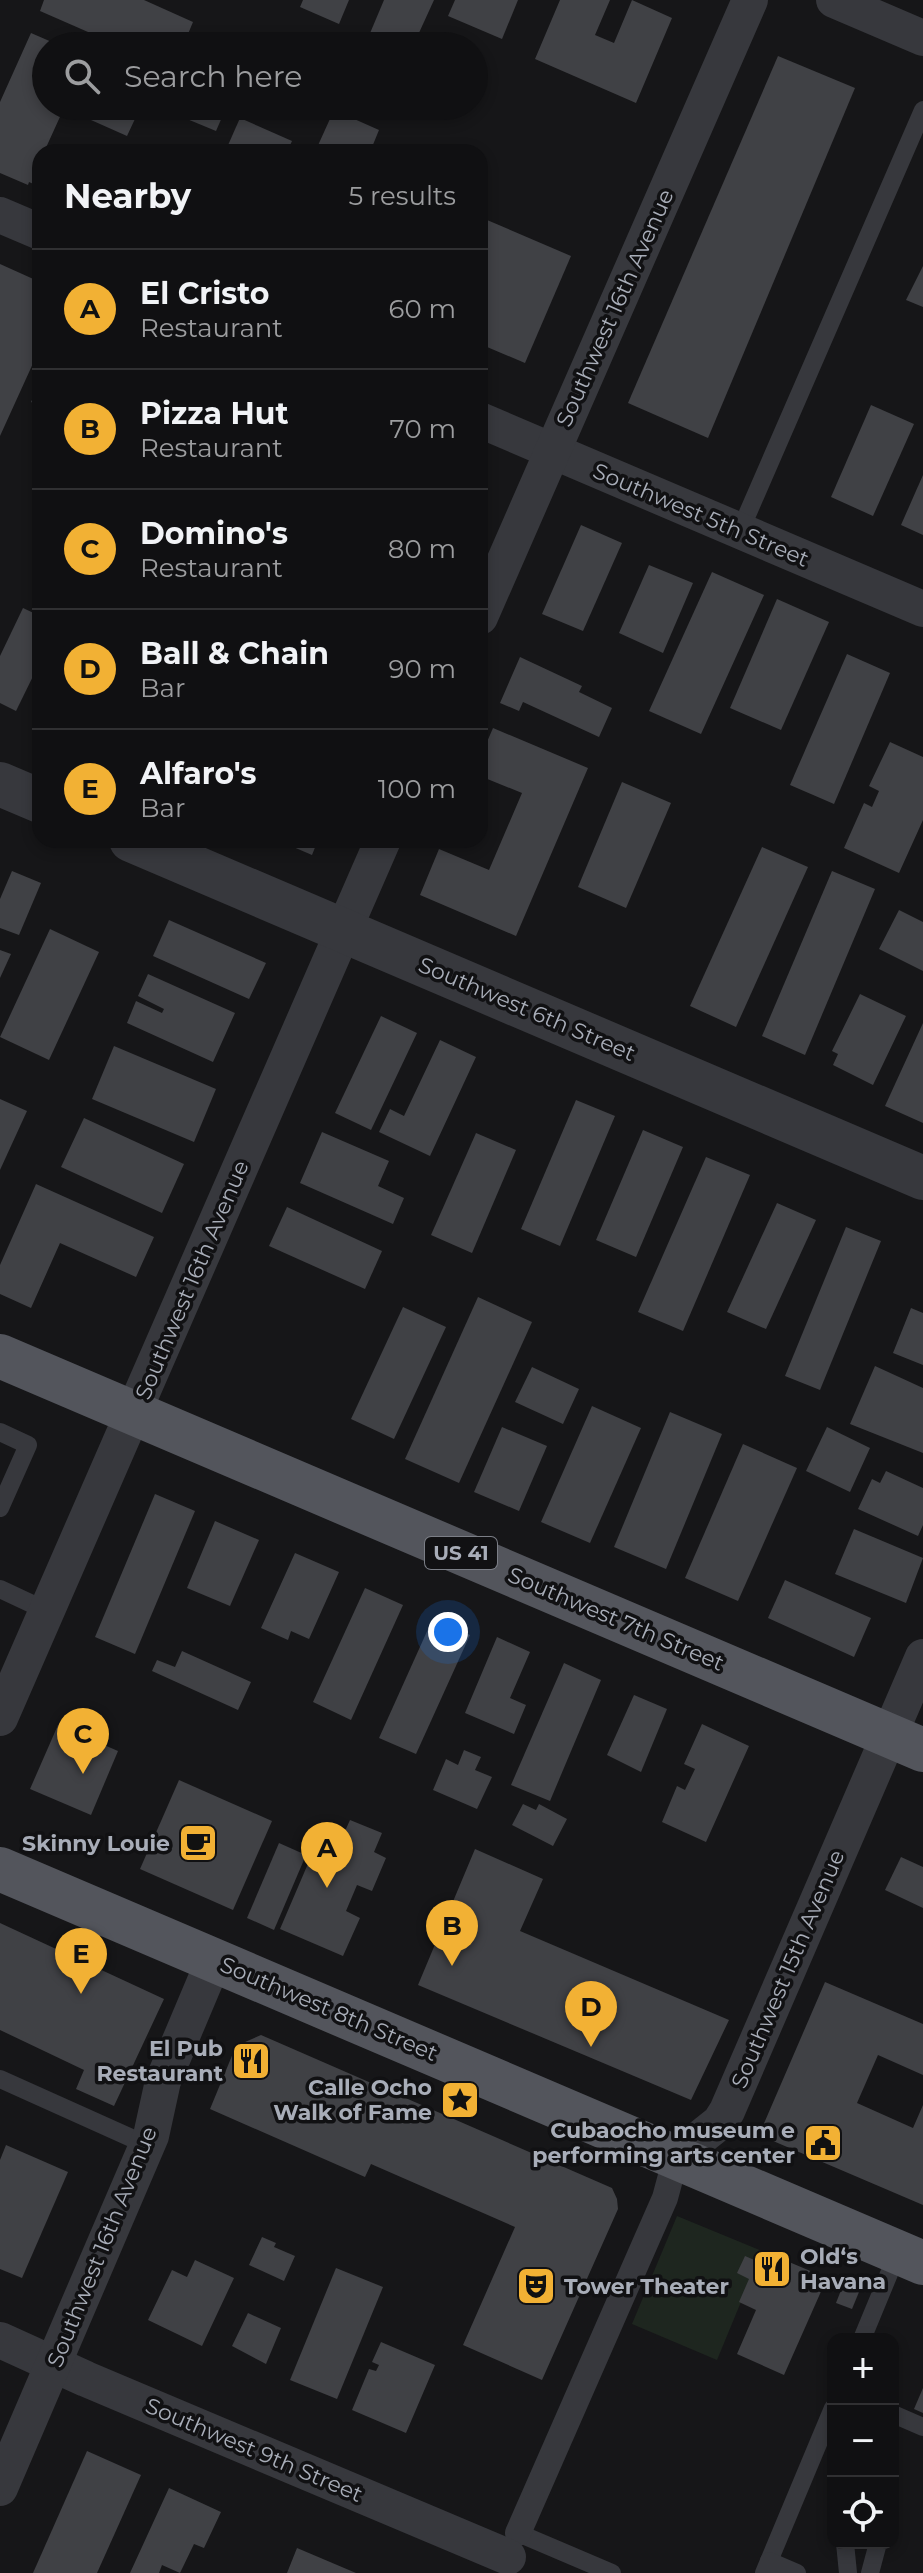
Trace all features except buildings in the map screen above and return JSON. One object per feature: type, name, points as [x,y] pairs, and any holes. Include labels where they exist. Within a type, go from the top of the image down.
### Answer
[{"type":"main road","name":"Southwest 7th Street","points":[[0,1356],[906,1743]]},
{"type":"main road","name":"Southwest 8th Street","points":[[0,1869],[911,2258]]},
{"type":"street","name":"Southwest 16th Avenue","points":[[488,599],[750,0]]},
{"type":"street","points":[[834,0],[923,38]]},
{"type":"street","points":[[0,215],[32,229]]},
{"type":"street","name":"Southwest 5th Street","points":[[488,423],[923,609]]},
{"type":"street","points":[[0,784],[32,798]]},
{"type":"street","name":"Southwest 6th Street","points":[[150,848],[923,1178]]},
{"type":"street","name":"Southwest 16th Avenue","points":[[0,1718],[380,848]]},
{"type":"street","name":"Southwest 15th Avenue","points":[[676,2157],[720,2122],[727,2111],[906,1743],[923,1657]]},
{"type":"street","name":"Southwest 16th Avenue","points":[[0,2488],[147,2145],[163,2081],[214,1960]]},
{"type":"street","points":[[509,2555],[665,2198],[676,2157]]},
{"type":"street","name":"Southwest 9th Street","points":[[0,2340],[509,2555]]},
{"type":"lane","points":[[740,531],[923,110]]},
{"type":"lane","points":[[0,1432],[28,1445],[0,1508]]},
{"type":"lane","points":[[0,1589],[47,1611]]},
{"type":"lane","points":[[0,2079],[147,2145]]},
{"type":"lane","points":[[866,2333],[911,2258]]},
{"type":"lane","points":[[899,2417],[923,2427]]},
{"type":"lane","points":[[797,2573],[766,2567],[827,2422]]},
{"type":"lane","points":[[846,2549],[848,2573]]},
{"type":"lane","points":[[870,2573],[876,2549]]},
{"type":"lane","points":[[509,2555],[612,2573]]},
{"type":"shaded area","points":[[677,2216],[762,2251],[717,2360],[632,2324]]},
{"type":"place","name":"Domino's","points":[[83,1774]]},
{"type":"place","name":"Skinny Louie","points":[[198,1843]]},
{"type":"place","name":"El Cristo","points":[[327,1888]]},
{"type":"place","name":"Pizza Hut","points":[[452,1966]]},
{"type":"place","name":"Alfaro's","points":[[81,1994]]},
{"type":"place","name":"Ball & Chain","points":[[591,2047]]},
{"type":"place","name":"El Pub Restaurant","points":[[251,2061]]},
{"type":"place","name":"Calle Ocho Walk of Fame","points":[[460,2100]]},
{"type":"place","name":"Cubaocho museum e performing arts center","points":[[823,2143]]},
{"type":"place","name":"Old‘s Havana","points":[[772,2269]]},
{"type":"place","name":"Tower Theater","points":[[536,2286]]}]
